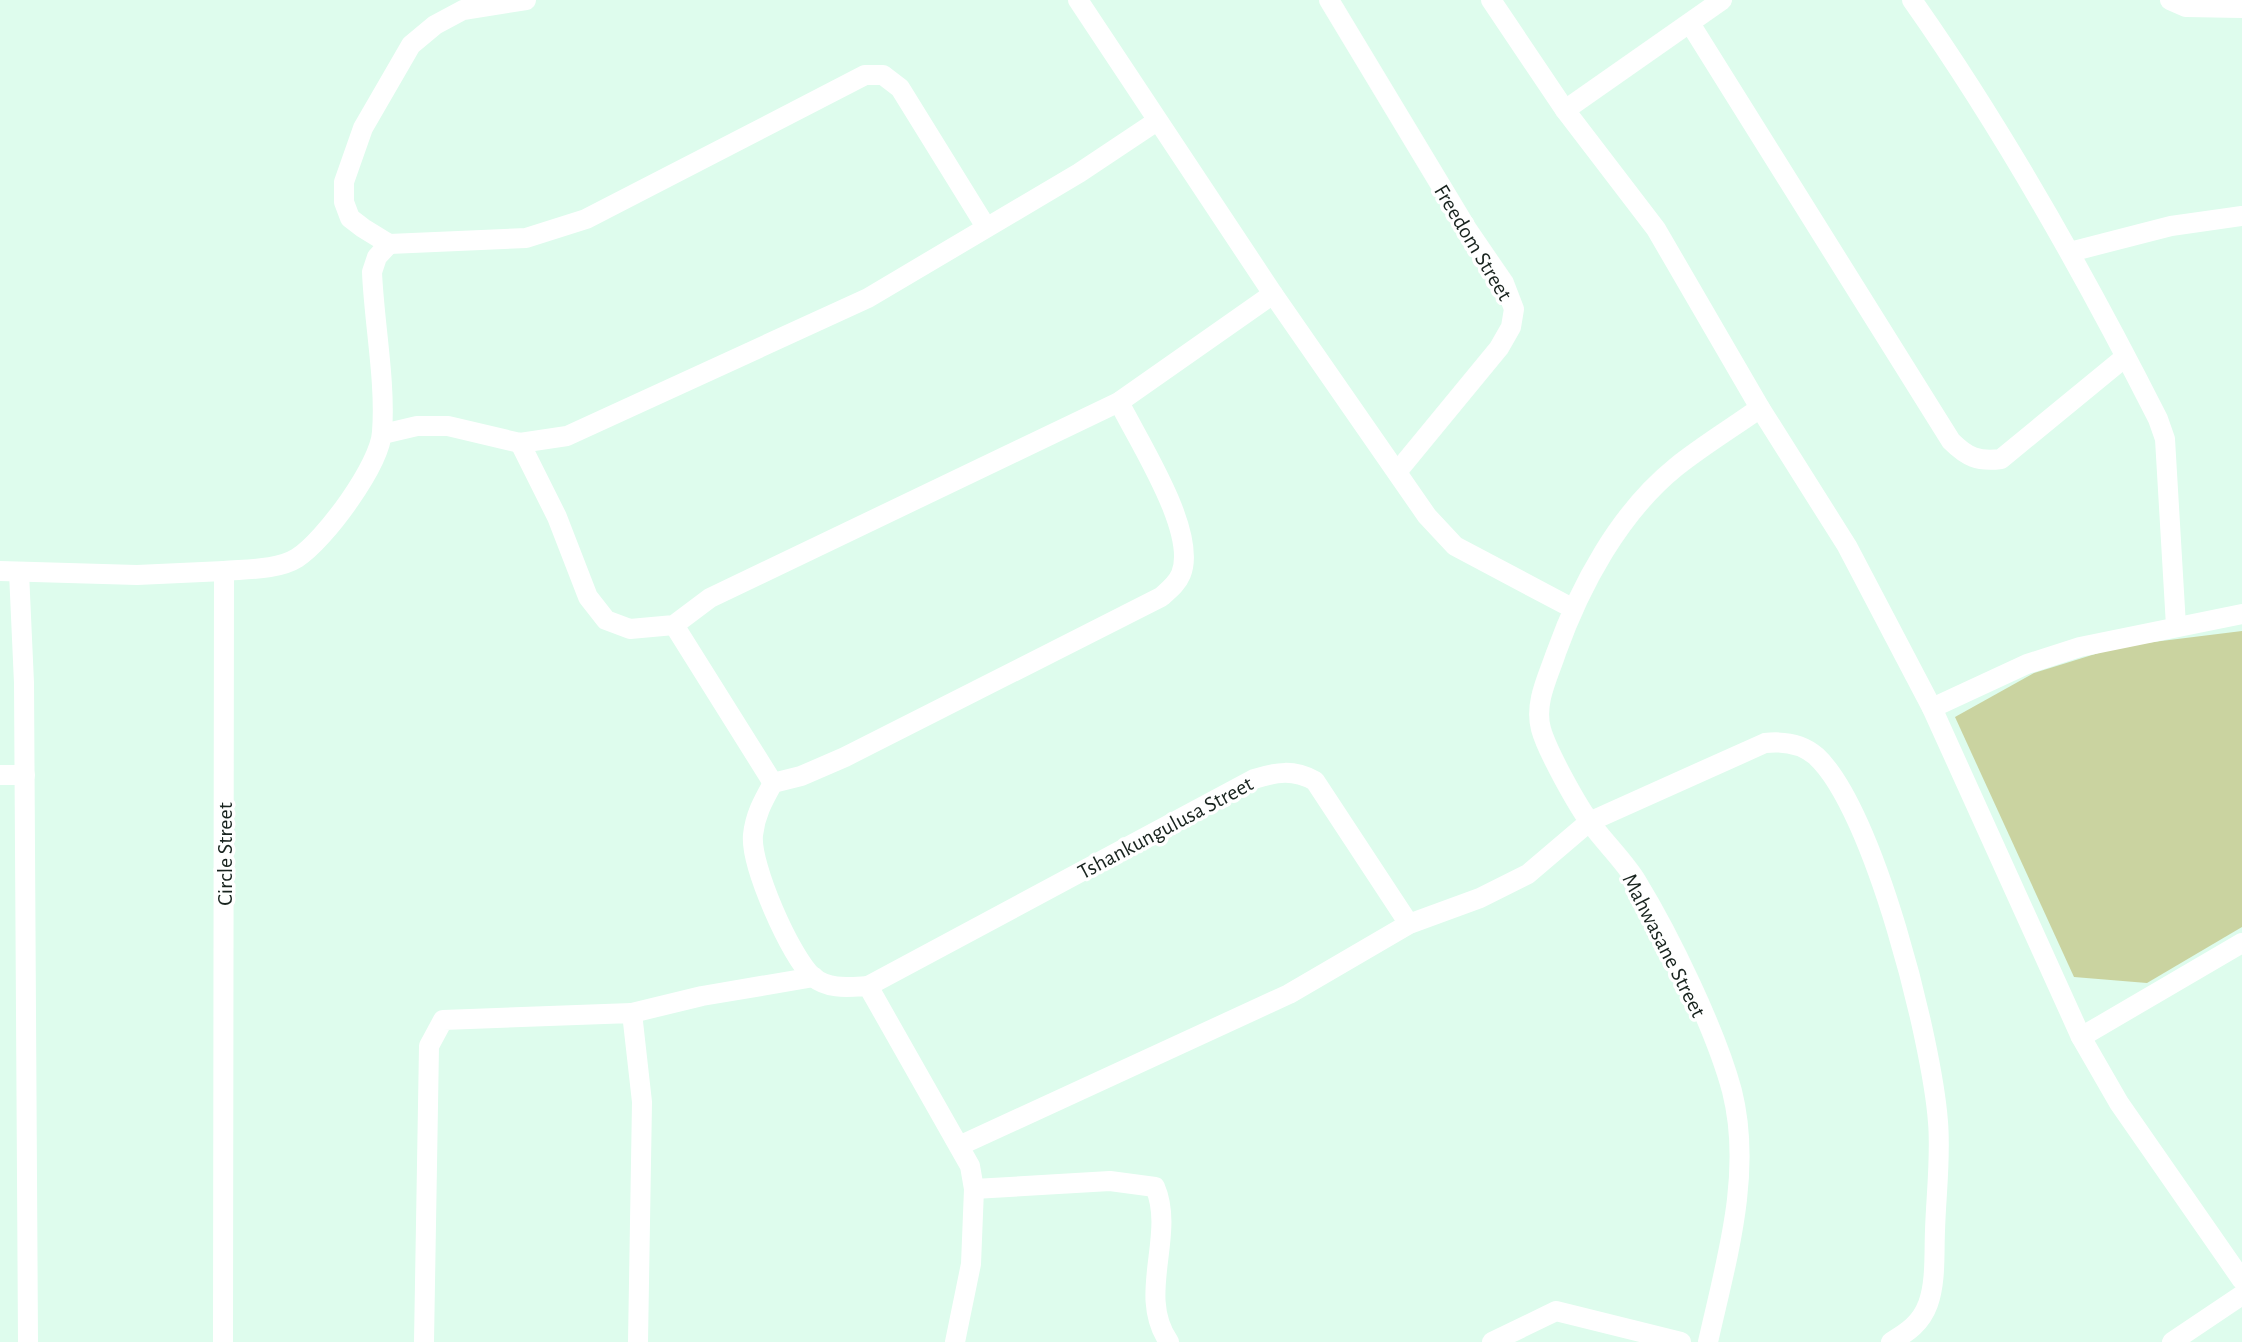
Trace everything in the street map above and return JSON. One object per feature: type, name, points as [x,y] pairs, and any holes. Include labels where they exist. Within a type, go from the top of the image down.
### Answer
[{"type":"street","points":[[526,0],[463,10],[435,25],[411,45],[363,128],[344,182],[344,202],[350,218],[389,244],[526,238],[586,219],[865,75],[883,75],[900,88],[986,227]]},
{"type":"street","points":[[1078,0],[1273,294],[1427,516],[1455,546],[1572,608]]},
{"type":"street","name":"Freedom Street","points":[[1329,0],[1467,229],[1504,283],[1514,309],[1511,327],[1499,348],[1397,472]]},
{"type":"street","points":[[1491,0],[1565,110],[1656,229],[1760,408],[1847,546],[1932,708],[2081,1037],[2119,1103],[2242,1280]]},
{"type":"street","points":[[1565,110],[1691,25],[1721,0]]},
{"type":"street","points":[[1912,0],[1960,68],[2070,252],[2165,439],[2176,626]]},
{"type":"street","points":[[2170,0],[2186,7],[2242,8]]},
{"type":"street","points":[[1691,25],[1951,441],[1965,456],[1982,461],[2001,459],[2124,358]]},
{"type":"street","points":[[383,434],[417,426],[448,426],[520,443],[567,436],[787,338],[868,298],[1079,173],[1157,121]]},
{"type":"street","points":[[2070,252],[2171,226],[2242,216]]},
{"type":"street","points":[[28,1342],[25,775],[10,571],[137,575],[263,568],[296,559],[317,538],[358,486],[374,461],[383,434],[372,272],[377,257],[389,244]]},
{"type":"street","points":[[520,443],[557,517],[588,597],[606,620],[630,629],[674,625],[710,598],[1119,402],[1273,294]]},
{"type":"street","points":[[955,1342],[971,1264],[974,1189],[970,1166],[961,1145],[868,986],[836,988],[814,977],[795,949],[755,867],[752,839],[756,815],[773,783],[801,776],[845,757],[1161,597],[1174,585],[1182,572],[1180,525],[1119,402]]},
{"type":"street","name":"Mahwasane Street","points":[[1708,1342],[1735,1221],[1740,1158],[1732,1092],[1698,1004],[1636,880],[1589,822],[1541,728],[1539,700],[1572,608],[1613,540],[1643,499],[1675,468],[1760,408]]},
{"type":"street","name":"Circle Street","points":[[223,1342],[224,571]]},
{"type":"street","points":[[1932,708],[2027,664],[2176,626],[2242,614]]},
{"type":"street","points":[[674,625],[773,783]]},
{"type":"street","points":[[961,1145],[1289,994],[1409,924],[1480,898],[1528,874],[1589,822],[1765,743],[1781,741],[1800,746],[1817,757],[1843,794],[1872,849],[1927,1048],[1938,1121],[1934,1266],[1928,1303],[1915,1327],[1891,1342]]},
{"type":"street","name":"Tshankungulusa Street","points":[[868,986],[1254,779],[1278,772],[1299,772],[1315,781],[1409,924]]},
{"type":"street","points":[[0,775],[25,775]]},
{"type":"street","points":[[2081,1037],[2242,943]]},
{"type":"street","points":[[424,1342],[429,1046],[443,1020],[632,1013],[702,996],[814,977]]},
{"type":"street","points":[[632,1013],[642,1102],[638,1342]]},
{"type":"street","points":[[974,1189],[1110,1181],[1155,1187],[1163,1205],[1155,1303],[1158,1326],[1169,1342]]},
{"type":"street","points":[[2172,1342],[2242,1295]]},
{"type":"street","points":[[1492,1342],[1556,1311],[1572,1312],[1681,1342]]},
{"type":"green space","points":[[2242,631],[2242,927],[2147,983],[2074,977],[1955,717],[2034,673],[2121,646]]}]
